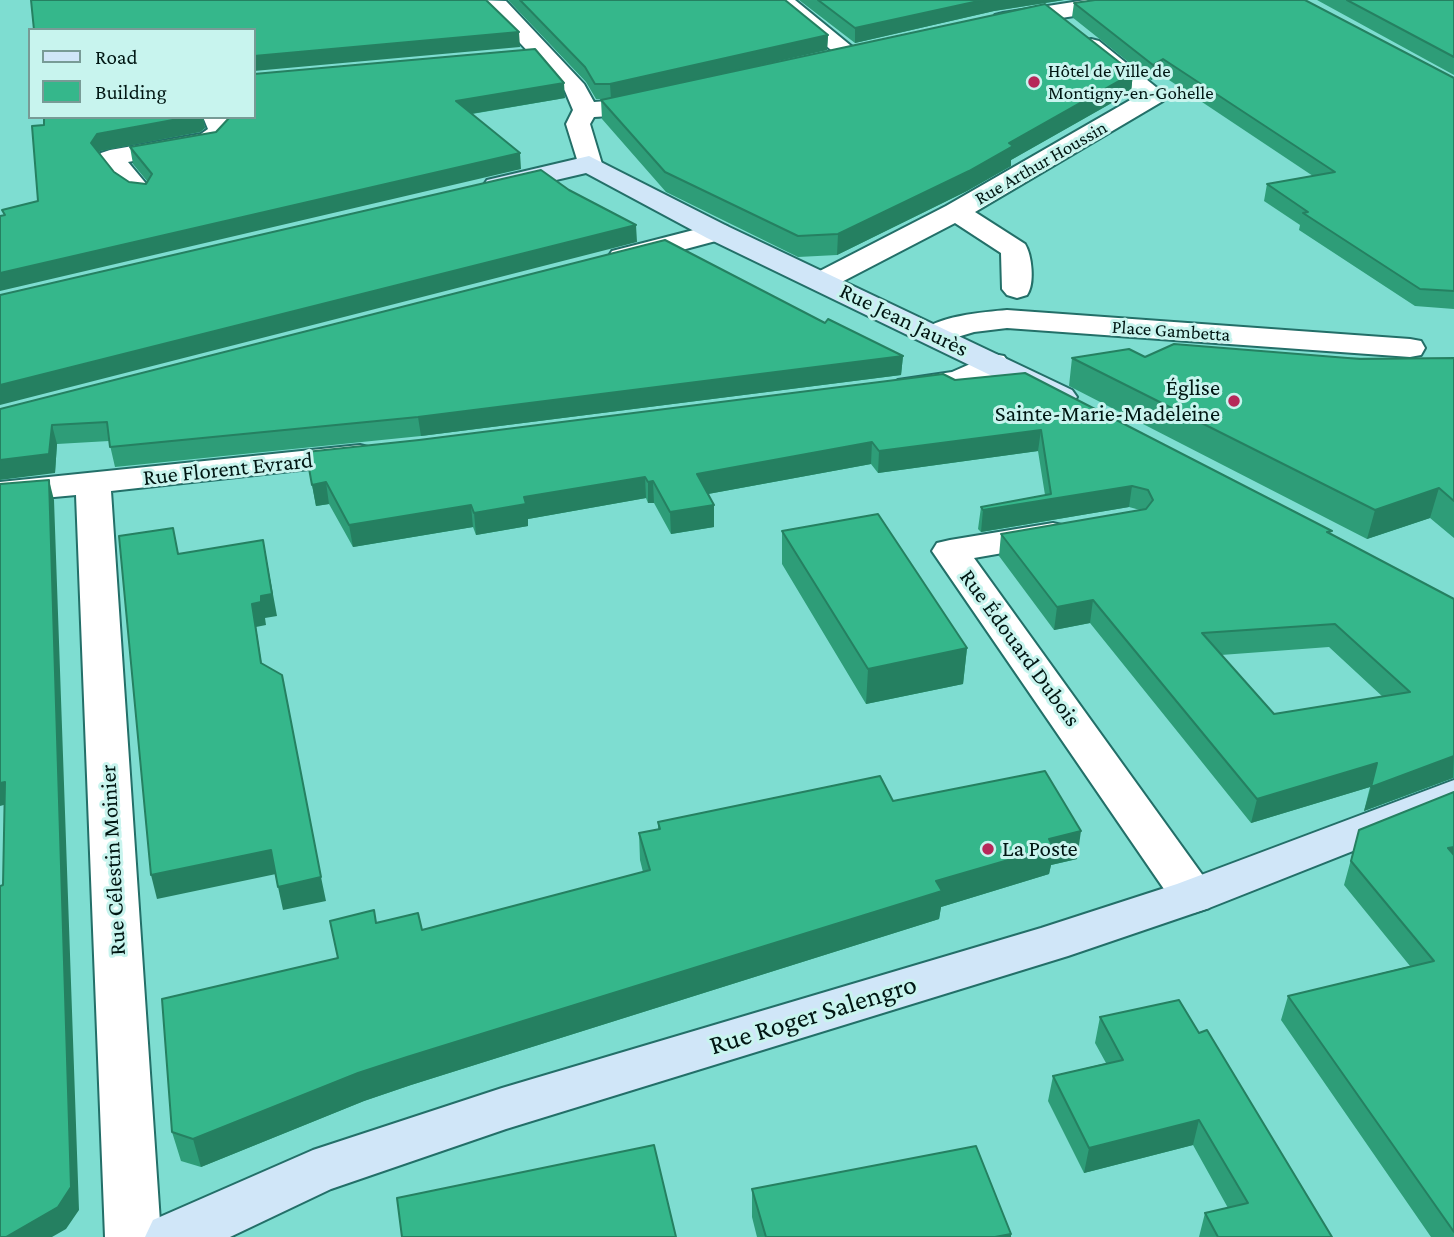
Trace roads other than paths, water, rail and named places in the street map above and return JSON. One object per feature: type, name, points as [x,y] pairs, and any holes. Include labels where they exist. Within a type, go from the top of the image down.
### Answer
[{"type":"street","points":[[471,192],[589,164],[578,124],[585,110],[576,89],[498,6],[487,0]]},
{"type":"street","points":[[782,0],[850,54]]},
{"type":"street","points":[[982,24],[1096,2],[1139,0]]},
{"type":"street","name":"Rue Arthur Houssin","points":[[956,212],[1155,96],[1151,90],[1060,24],[1049,12]]},
{"type":"street","points":[[823,60],[877,48]]},
{"type":"street","points":[[516,56],[542,54]]},
{"type":"street","points":[[585,110],[611,109],[675,94]]},
{"type":"street","points":[[140,192],[110,158],[209,140],[220,131],[216,119]]},
{"type":"street","name":"Rue Jean Jaurès","points":[[589,164],[717,232],[993,363],[1089,412]]},
{"type":"street","points":[[822,281],[956,212],[1015,250],[1017,289]]},
{"type":"street","points":[[596,264],[717,232]]},
{"type":"street","name":"Place Gambetta","points":[[934,335],[970,323],[1007,319],[1410,348]]},
{"type":"street","points":[[877,391],[960,380],[993,363]]},
{"type":"street","name":"Rue Florent Evrard","points":[[0,492],[394,452]]},
{"type":"street","name":"Rue Célestin Moinier","points":[[93,483],[133,1237]]},
{"type":"street","name":"Rue Édouard Dubois","points":[[1088,528],[950,551],[1194,896]]},
{"type":"street","name":"Rue Roger Salengro","points":[[173,1237],[313,1173],[489,1114],[1038,947],[1194,896],[1454,796]]},
{"type":"place","name":"Hôtel de Ville de Montigny-en-Gohelle","points":[[1034,82]]},
{"type":"place","name":"Église Sainte-Marie-Madeleine","points":[[1234,401]]},
{"type":"place","name":"La Poste","points":[[988,849]]}]
